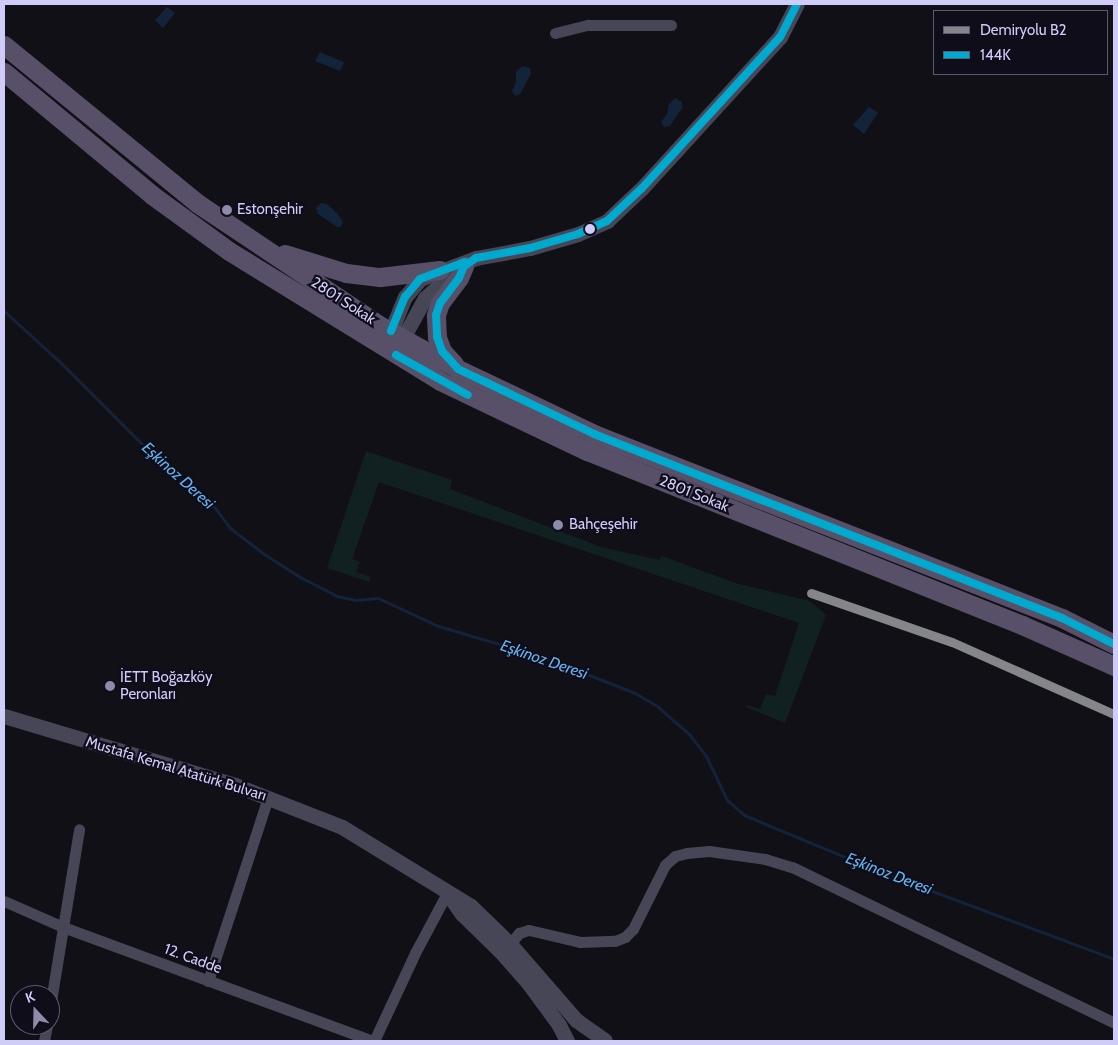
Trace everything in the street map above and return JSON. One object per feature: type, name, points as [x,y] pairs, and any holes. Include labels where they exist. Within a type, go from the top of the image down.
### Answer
[{"type":"main road","name":"2801 Sokak","points":[[4,45],[183,192],[395,341],[440,381],[587,451],[1022,624],[1114,666]]},
{"type":"main road","name":"2801 Sokak","points":[[4,72],[152,195],[229,251],[395,341],[594,434],[1062,618],[1114,644]]},
{"type":"main road","points":[[255,243],[308,263],[346,273],[380,277],[440,270]]},
{"type":"main road","points":[[458,369],[442,351],[437,337],[436,315],[440,303],[470,262]]},
{"type":"street","points":[[395,341],[398,311],[412,288],[420,280],[440,270],[578,234],[607,221],[642,188],[780,37],[797,4]]},
{"type":"street","points":[[555,33],[588,25],[671,25]]},
{"type":"street","points":[[395,341],[425,298],[448,275],[470,262]]},
{"type":"street","name":"Mustafa Kemal Atatürk Bulvarı","points":[[4,716],[235,785],[342,827],[447,893],[462,914],[506,948],[576,1020],[606,1040]]},
{"type":"street","points":[[208,981],[268,798]]},
{"type":"street","points":[[54,985],[79,829]]},
{"type":"street","points":[[506,948],[519,933],[529,930],[580,942],[616,941],[625,937],[633,929],[665,865],[675,856],[687,852],[709,851],[765,859],[792,867],[1114,1024]]},
{"type":"street","points":[[373,1041],[415,953],[447,893]]},
{"type":"street","name":"12. Cadde","points":[[4,901],[63,927],[373,1041]]},
{"type":"street","name":"Mustafa Kemal Atatürk Bulvarı","points":[[506,948],[567,1041]]},
{"type":"street","points":[[589,1041],[606,1040]]},
{"type":"shaded area","points":[[366,451],[452,480],[450,489],[601,547],[659,560],[662,556],[735,583],[810,601],[826,615],[785,723],[746,707],[747,705],[760,709],[766,694],[775,696],[799,623],[379,482],[352,559],[360,562],[356,572],[371,577],[369,582],[327,568]]},
{"type":"water","points":[[167,7],[175,13],[163,28],[155,20]]},
{"type":"water","points":[[320,52],[344,62],[340,71],[315,61]]},
{"type":"water","points":[[522,66],[530,68],[531,74],[520,94],[515,96],[512,91],[516,82],[516,72]]},
{"type":"water","points":[[675,98],[682,102],[682,108],[670,126],[664,127],[661,122],[667,114],[669,104]]},
{"type":"water","points":[[869,107],[878,113],[864,134],[853,125]]},
{"type":"water","points":[[321,203],[327,204],[337,213],[343,222],[341,227],[337,227],[318,214],[316,208]]},
{"type":"waterway","name":"Eşkinoz Deresi","points":[[4,311],[59,361],[167,469],[209,500],[230,528],[264,554],[300,577],[337,596],[356,600],[378,598],[438,626],[543,657],[633,692],[657,706],[689,734],[706,756],[727,800],[744,815],[876,870],[1114,959]]},
{"type":"rail line","name":"B2","points":[[811,593],[952,642],[1114,714]]},
{"type":"transit line","name":"144K","points":[[797,4],[780,37],[642,188],[607,221],[578,234],[530,248],[476,258],[464,266],[459,278],[440,303],[436,315],[437,337],[442,351],[458,369],[594,434],[1062,618],[1114,644]]},
{"type":"transit line","name":"144K","points":[[391,331],[405,297],[420,279],[465,262]]},
{"type":"transit line","name":"144K","points":[[396,355],[468,395]]},
{"type":"place","name":"Estonşehir","points":[[227,210]]},
{"type":"place","name":"Bahçeşehir","points":[[558,525]]},
{"type":"place","name":"İETT Boğazköy Peronları","points":[[110,686]]}]
